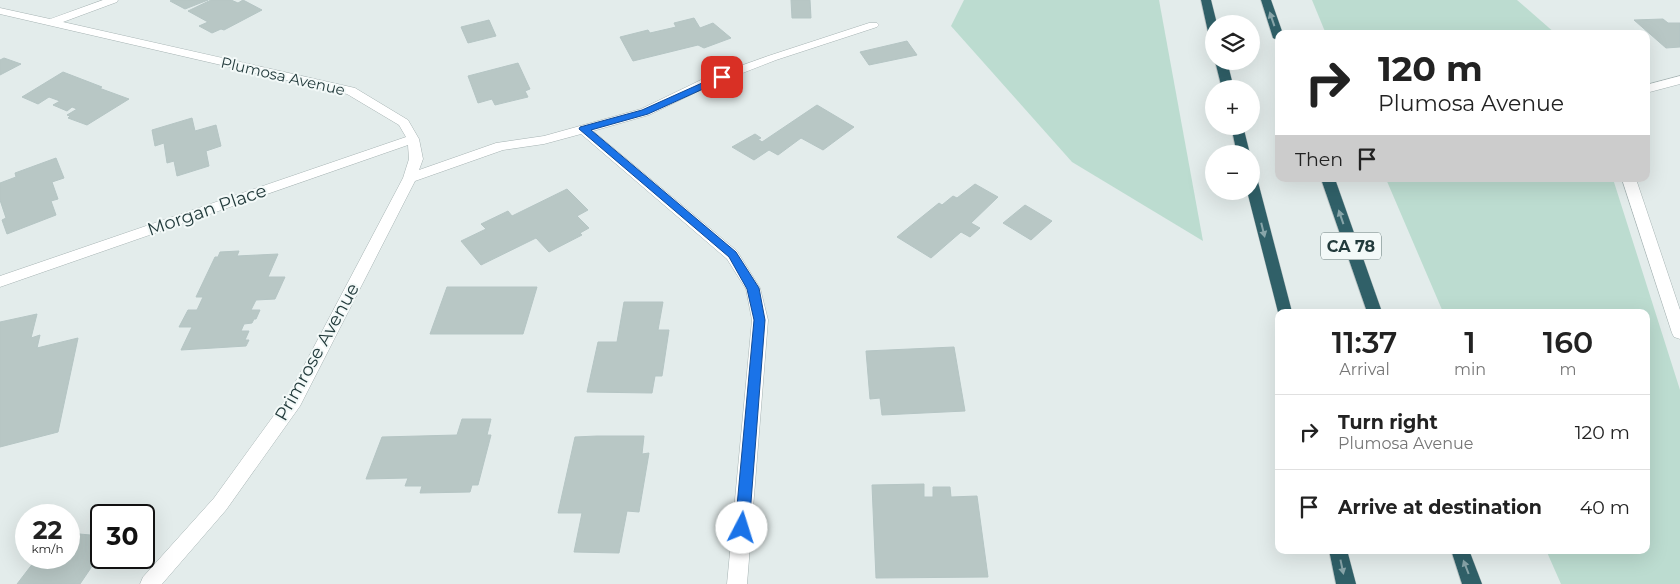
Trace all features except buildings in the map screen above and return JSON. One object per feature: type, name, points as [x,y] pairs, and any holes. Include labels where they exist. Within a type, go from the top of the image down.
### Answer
[{"type":"highway","points":[[1206,0],[1210,15]]},
{"type":"highway","points":[[1266,0],[1276,30]]},
{"type":"highway","name":"CA 78","points":[[1329,182],[1374,309]]},
{"type":"highway","points":[[1256,200],[1283,309]]},
{"type":"highway","points":[[1339,554],[1346,584]]},
{"type":"highway","points":[[1461,554],[1472,584]]},
{"type":"street","points":[[53,22],[114,0]]},
{"type":"street","name":"Plumosa Avenue","points":[[0,11],[351,92],[404,123],[413,139]]},
{"type":"street","points":[[410,178],[501,146],[544,140],[645,112],[705,83],[827,39],[873,26]]},
{"type":"street","points":[[1650,88],[1680,80]]},
{"type":"street","points":[[583,129],[732,255],[753,288],[760,320],[737,584]]},
{"type":"street","points":[[410,178],[416,159],[413,139]]},
{"type":"street","name":"Morgan Place","points":[[0,282],[413,139]]},
{"type":"street","name":"Primrose Avenue","points":[[150,584],[220,504],[294,402],[410,178]]},
{"type":"street","points":[[1629,182],[1680,333]]},
{"type":"green space","points":[[964,0],[1159,0],[1203,241],[1072,162],[951,26]]},
{"type":"green space","points":[[1312,0],[1517,0],[1551,30],[1324,30]]},
{"type":"green space","points":[[1387,182],[1614,182],[1680,390],[1680,584],[1561,584],[1548,554],[1650,554],[1650,309],[1442,309]]},
{"type":"route","points":[[722,77],[705,83],[645,112],[583,129],[732,255],[753,288],[760,320],[742,528]]}]
